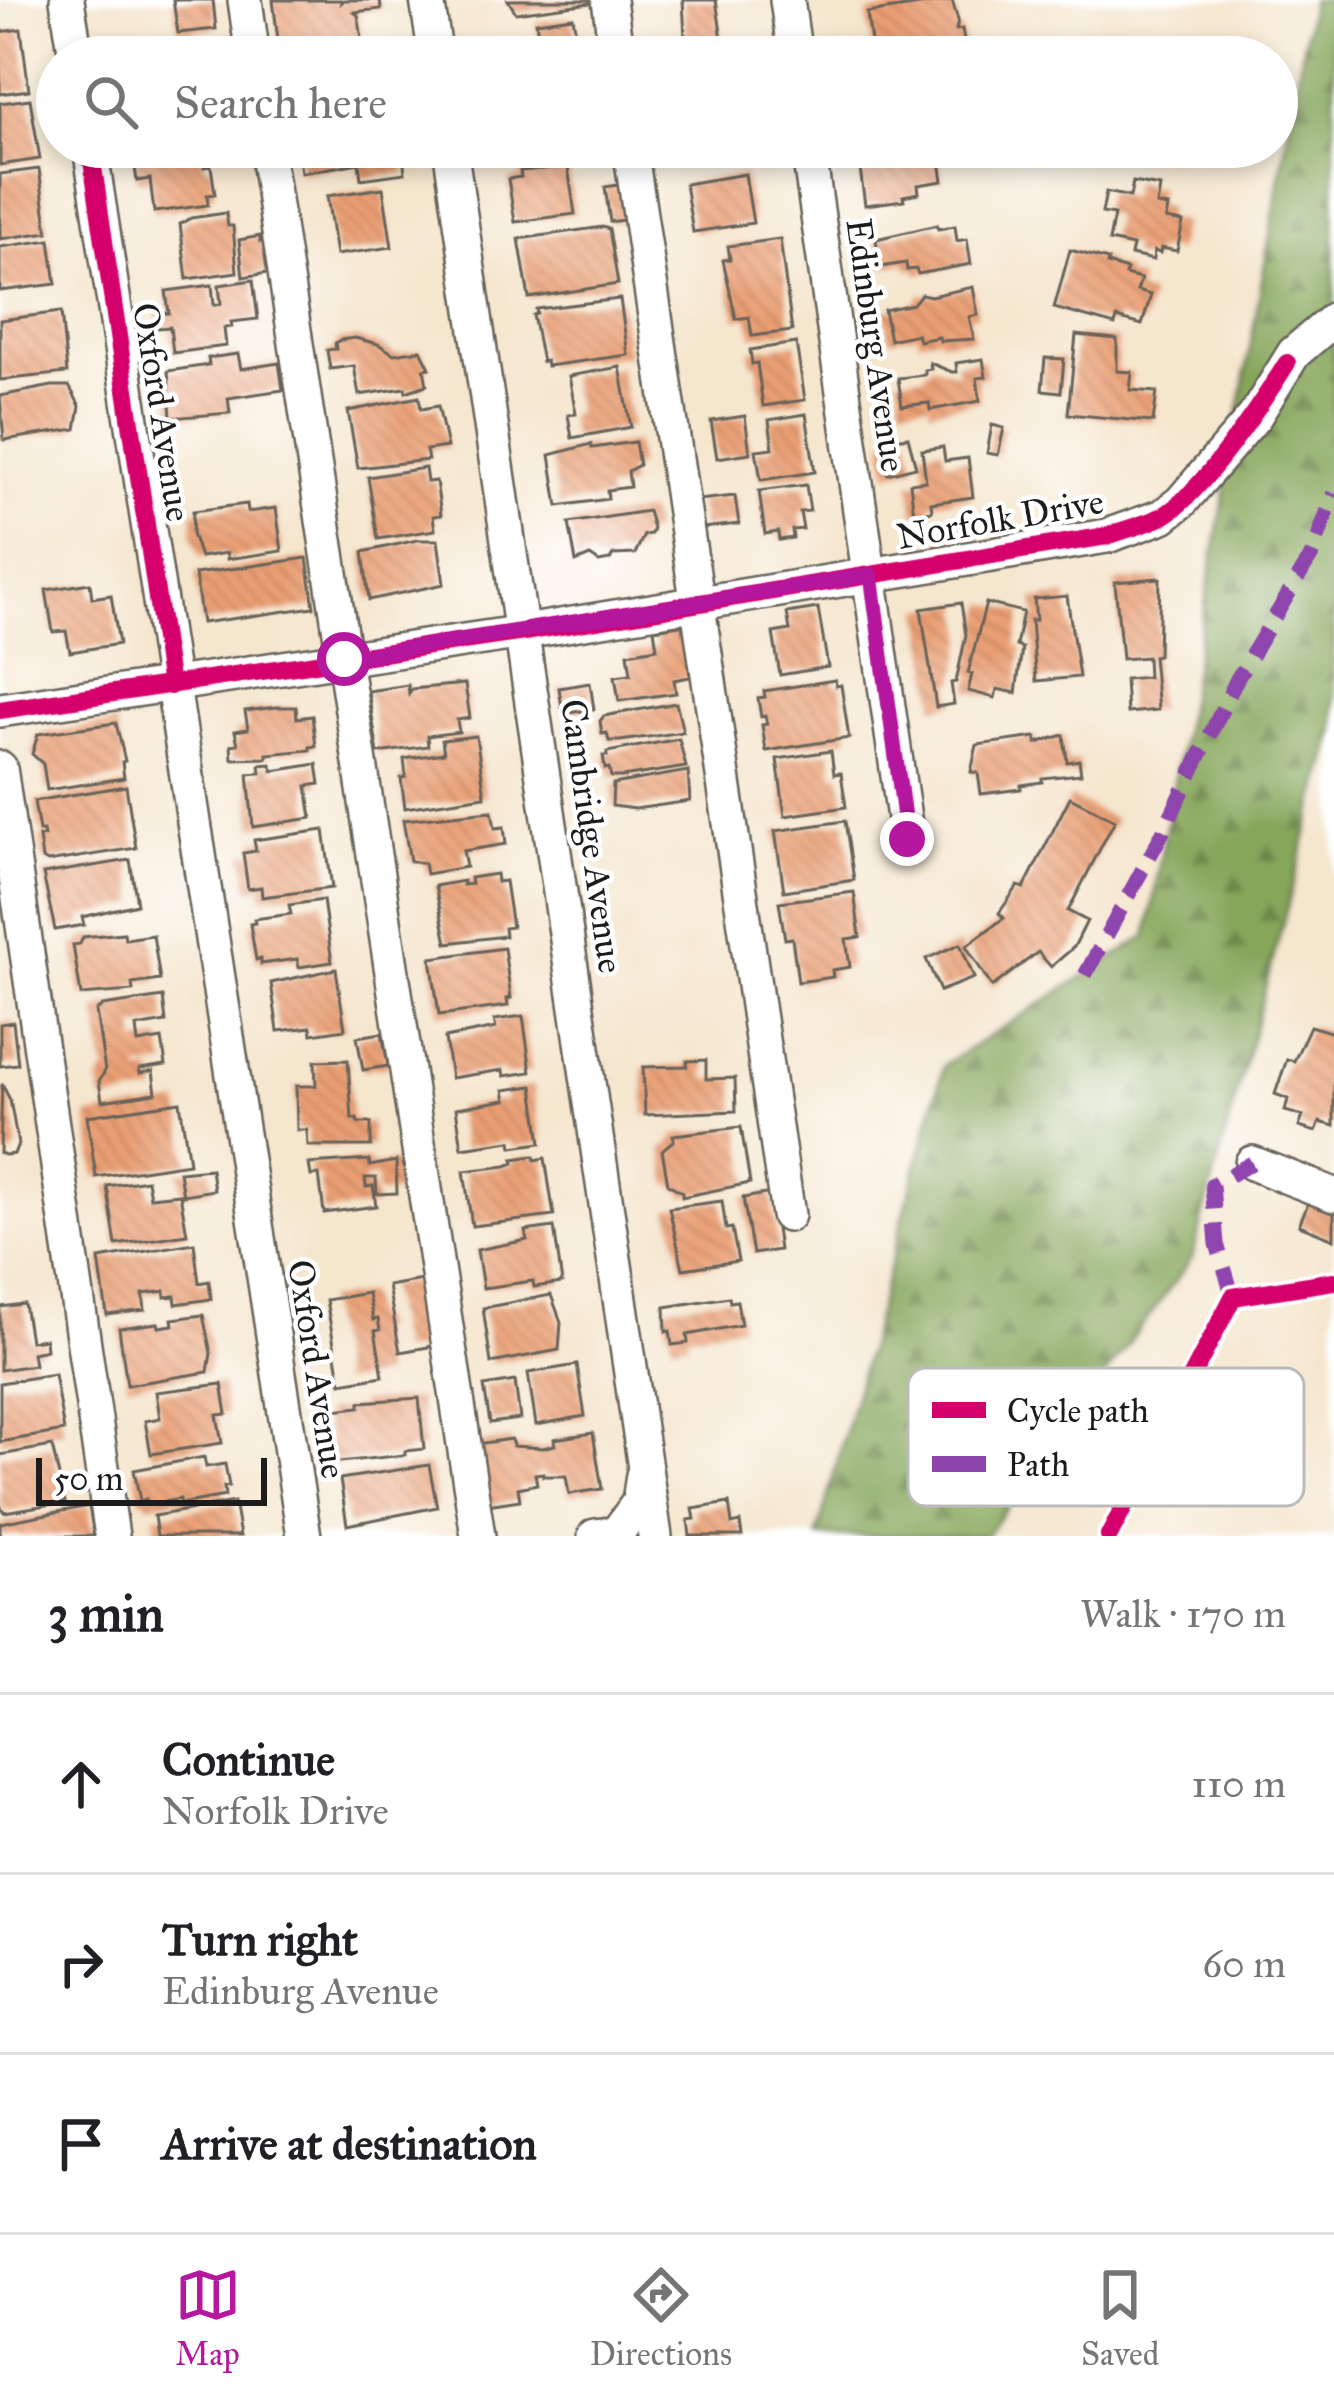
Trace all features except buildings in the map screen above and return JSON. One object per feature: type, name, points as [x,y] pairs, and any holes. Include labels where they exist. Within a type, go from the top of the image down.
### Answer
[{"type":"street","points":[[68,0],[73,36]]},
{"type":"street","points":[[244,0],[250,36]]},
{"type":"street","points":[[427,0],[433,36]]},
{"type":"street","points":[[609,0],[614,36]]},
{"type":"street","points":[[787,0],[792,36]]},
{"type":"street","name":"Oxford Avenue","points":[[92,168],[304,1536]]},
{"type":"street","points":[[269,168],[478,1536]]},
{"type":"street","name":"Cambridge Avenue","points":[[453,168],[655,1536]]},
{"type":"street","points":[[633,168],[788,1215]]},
{"type":"street","name":"Edinburg Avenue","points":[[811,168],[907,839]]},
{"type":"street","name":"Norfolk Drive","points":[[0,710],[524,632],[1107,536],[1163,516],[1181,502],[1255,416],[1294,353],[1334,319]]},
{"type":"street","points":[[0,767],[112,1536]]},
{"type":"street","points":[[1252,1163],[1334,1196]]},
{"type":"street","points":[[595,1536],[617,1533],[639,1502],[644,1466]]},
{"type":"green space","points":[[1311,0],[1334,0],[1334,734],[1192,1258],[1110,1368],[908,1368],[908,1506],[1008,1506],[986,1536],[817,1536],[944,1065],[1147,936],[1282,168],[1298,168],[1298,74]]},
{"type":"marked path","points":[[1085,975],[1163,832],[1237,679],[1312,555],[1334,493]]},
{"type":"marked path","points":[[1233,1297],[1217,1244],[1212,1185],[1252,1163]]},
{"type":"cycle path","points":[[93,168],[170,686]]},
{"type":"cycle path","points":[[0,710],[524,632],[1107,536],[1161,517],[1193,490],[1287,363]]},
{"type":"cycle path","points":[[1196,1368],[1233,1297],[1334,1281]]},
{"type":"cycle path","points":[[1109,1536],[1125,1506]]},
{"type":"route","points":[[344,659],[871,575],[907,839]]}]
